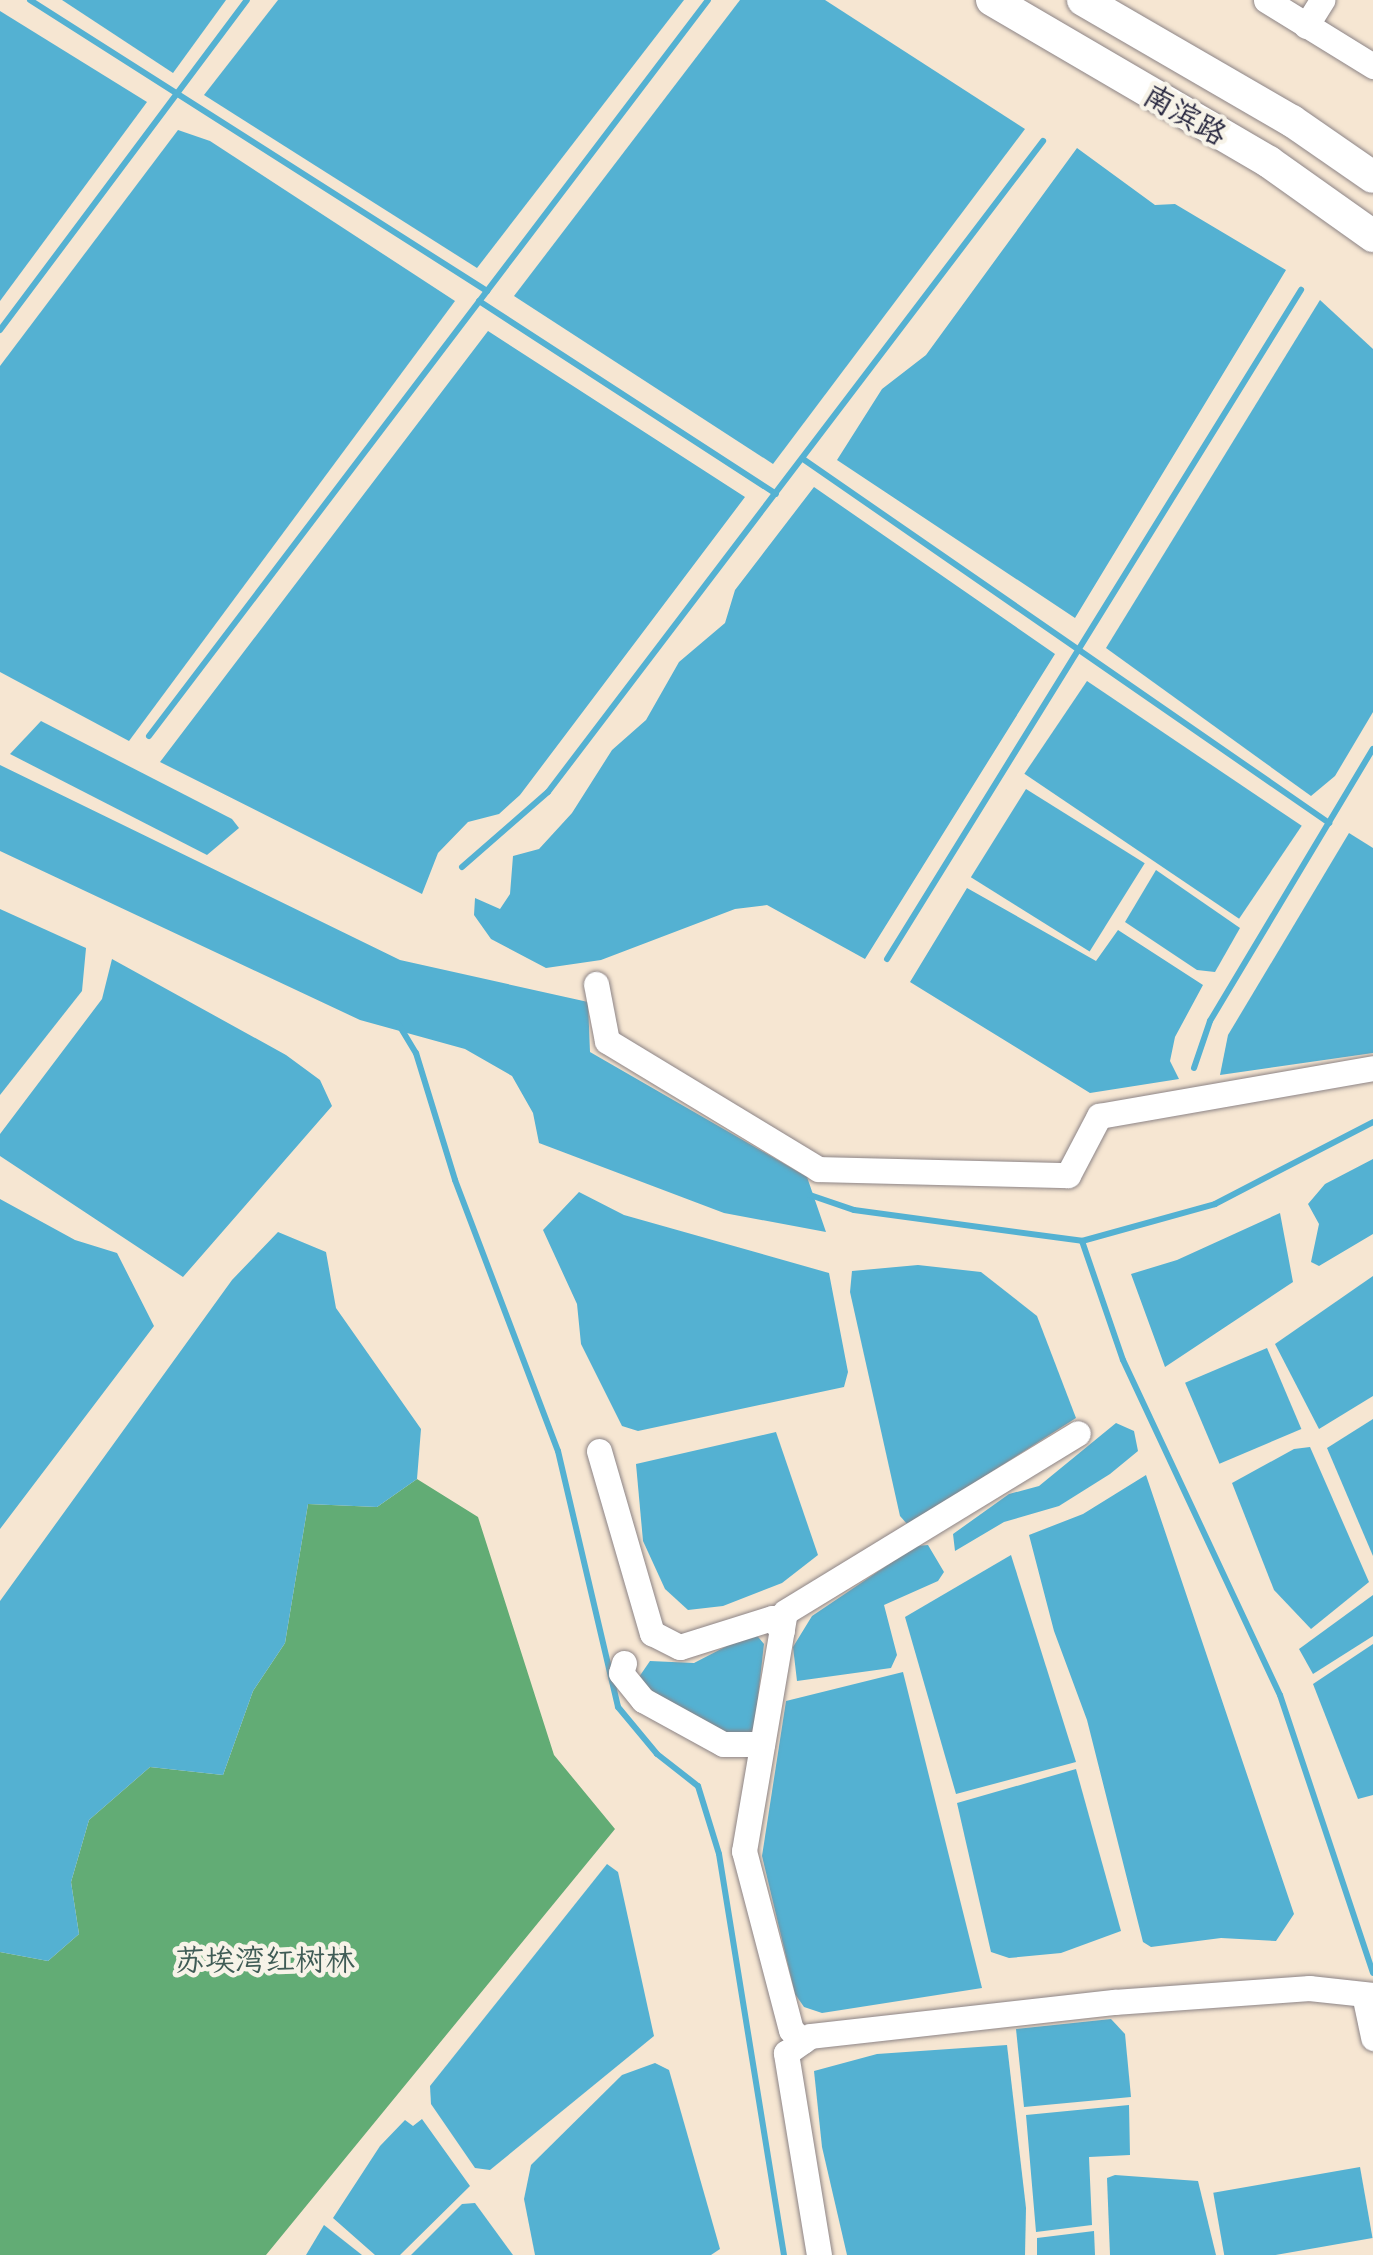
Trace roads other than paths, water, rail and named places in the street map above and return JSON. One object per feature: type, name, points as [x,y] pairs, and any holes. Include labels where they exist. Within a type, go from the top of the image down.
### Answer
[{"type":"main road","name":"南滨路","points":[[992,0],[1268,162],[1373,236]]},
{"type":"main road","name":"南滨路","points":[[1083,0],[1292,121],[1373,177]]},
{"type":"street","points":[[1266,0],[1373,66]]},
{"type":"street","points":[[1306,26],[1322,0]]},
{"type":"street","points":[[596,984],[607,1042],[818,1169],[1068,1176],[1099,1116],[1373,1068]]},
{"type":"street","points":[[803,2041],[792,2030],[744,1851],[785,1612],[1078,1433]]},
{"type":"street","points":[[599,1451],[652,1633],[680,1647],[772,1618],[782,1631]]},
{"type":"street","points":[[624,1663],[621,1672],[643,1700],[724,1744],[762,1744]]},
{"type":"street","points":[[819,2255],[786,2053],[803,2041],[1134,2000],[1310,1988],[1369,1997],[1373,2038]]},
{"type":"water","points":[[62,0],[226,0],[173,73]]},
{"type":"water","points":[[278,0],[684,0],[477,268],[204,95]]},
{"type":"water","points":[[740,0],[825,0],[1025,129],[773,464],[514,296]]},
{"type":"water","points":[[0,11],[147,102],[0,301]]},
{"type":"water","points":[[178,130],[210,141],[455,301],[129,741],[0,672],[0,366]]},
{"type":"water","points":[[1077,148],[1155,205],[1175,204],[1286,270],[1075,618],[837,460],[882,389],[926,355]]},
{"type":"water","points":[[1320,300],[1373,349],[1373,712],[1335,776],[1311,796],[1106,648]]},
{"type":"water","points":[[488,331],[745,497],[520,795],[499,814],[468,822],[438,853],[422,894],[160,762]]},
{"type":"water","points":[[814,487],[1055,654],[865,959],[767,905],[735,909],[601,960],[546,968],[491,939],[474,915],[475,898],[500,909],[510,894],[513,856],[539,849],[572,813],[612,750],[646,720],[679,662],[725,623],[735,590]]},
{"type":"water","points":[[1087,681],[1302,826],[1239,919],[1024,774]]},
{"type":"water","points":[[41,721],[232,819],[239,828],[207,855],[10,754]]},
{"type":"water","points":[[0,765],[400,960],[588,1002],[590,1052],[807,1177],[826,1232],[724,1213],[539,1143],[533,1113],[512,1076],[465,1049],[360,1020],[0,851]]},
{"type":"water","points":[[1026,789],[1145,863],[1090,951],[971,877]]},
{"type":"water","points":[[1349,833],[1373,848],[1373,1053],[1220,1075],[1228,1035]]},
{"type":"water","points":[[1156,870],[1240,928],[1215,972],[1197,970],[1125,922]]},
{"type":"water","points":[[967,888],[1096,961],[1118,930],[1203,985],[1175,1037],[1170,1061],[1179,1079],[1090,1093],[910,982]]},
{"type":"water","points":[[0,909],[86,948],[82,991],[0,1095]]},
{"type":"water","points":[[112,959],[286,1055],[320,1080],[332,1106],[183,1277],[0,1156],[0,1134],[102,999]]},
{"type":"water","points":[[1373,1159],[1373,1234],[1319,1266],[1311,1262],[1319,1224],[1308,1204],[1325,1184]]},
{"type":"water","points":[[579,1192],[624,1215],[829,1273],[848,1372],[844,1387],[638,1431],[622,1426],[581,1344],[577,1304],[543,1230]]},
{"type":"water","points":[[0,1199],[75,1240],[117,1253],[154,1326],[0,1529]]},
{"type":"water","points":[[1280,1213],[1293,1282],[1165,1367],[1131,1274],[1177,1260]]},
{"type":"water","points":[[278,1232],[326,1252],[336,1308],[421,1429],[417,1479],[377,1507],[308,1504],[285,1643],[253,1691],[223,1775],[150,1767],[89,1820],[71,1882],[79,1934],[48,1961],[0,1952],[0,1601],[232,1280]]},
{"type":"water","points":[[918,1265],[981,1272],[1037,1316],[1076,1418],[908,1525],[900,1516],[850,1292],[852,1271]]},
{"type":"water","points":[[1373,1276],[1373,1396],[1319,1429],[1275,1344]]},
{"type":"water","points":[[1267,1348],[1301,1429],[1219,1464],[1185,1383]]},
{"type":"water","points":[[1373,1419],[1373,1556],[1327,1448]]},
{"type":"water","points":[[1116,1423],[1134,1431],[1138,1451],[1110,1474],[1059,1506],[1004,1522],[955,1551],[953,1534],[1009,1494],[1039,1486]]},
{"type":"water","points":[[776,1432],[818,1555],[782,1583],[723,1606],[688,1610],[665,1589],[643,1541],[636,1464]]},
{"type":"water","points":[[1310,1447],[1369,1582],[1311,1629],[1274,1590],[1232,1483],[1294,1449]]},
{"type":"water","points":[[1146,1475],[1294,1914],[1276,1941],[1221,1938],[1151,1947],[1143,1942],[1087,1720],[1054,1631],[1029,1535],[1083,1514]]},
{"type":"water","points":[[928,1545],[944,1572],[938,1581],[884,1605],[897,1655],[891,1668],[797,1681],[793,1647],[812,1616],[916,1546]]},
{"type":"water","points":[[1011,1555],[1076,1762],[956,1794],[905,1617]]},
{"type":"water","points":[[1373,1595],[1373,1636],[1313,1674],[1299,1649]]},
{"type":"water","points":[[754,1632],[764,1644],[754,1733],[725,1741],[662,1707],[639,1677],[650,1661],[694,1663]]},
{"type":"water","points":[[1373,1644],[1373,1795],[1358,1799],[1313,1684]]},
{"type":"water","points":[[903,1672],[982,1988],[822,2013],[804,2007],[795,1994],[762,1856],[786,1701]]},
{"type":"water","points":[[1076,1769],[1121,1931],[1061,1953],[1009,1958],[991,1952],[957,1803]]},
{"type":"water","points":[[607,1864],[618,1872],[654,2036],[490,2170],[475,2168],[431,2104],[430,2086]]},
{"type":"water","points":[[1111,2019],[1125,2034],[1131,2097],[1024,2107],[1016,2029]]},
{"type":"water","points":[[1007,2045],[1026,2208],[1025,2255],[847,2255],[822,2147],[814,2071],[877,2054]]},
{"type":"water","points":[[655,2063],[669,2070],[720,2249],[711,2255],[535,2255],[524,2199],[531,2165],[622,2075]]},
{"type":"water","points":[[1129,2105],[1130,2155],[1089,2157],[1092,2225],[1036,2232],[1026,2115]]},
{"type":"water","points":[[422,2119],[470,2186],[400,2255],[375,2255],[333,2218],[380,2146],[405,2120],[413,2126]]},
{"type":"water","points":[[1360,2167],[1373,2238],[1276,2255],[1224,2255],[1213,2193]]},
{"type":"water","points":[[1115,2175],[1198,2181],[1216,2255],[1110,2255],[1107,2178]]},
{"type":"water","points":[[475,2203],[513,2255],[411,2255],[462,2204]]},
{"type":"water","points":[[324,2225],[362,2255],[306,2255]]},
{"type":"water","points":[[1094,2231],[1095,2255],[1037,2255],[1037,2238]]},
{"type":"waterway","points":[[30,0],[487,291]]},
{"type":"waterway","points":[[0,330],[247,0]]},
{"type":"waterway","points":[[149,736],[708,0]]},
{"type":"waterway","points":[[462,867],[548,792],[1043,141]]},
{"type":"waterway","points":[[887,959],[1301,290]]},
{"type":"waterway","points":[[479,301],[776,494]]},
{"type":"waterway","points":[[803,459],[1329,823]]},
{"type":"waterway","points":[[1194,1068],[1210,1021],[1373,749]]},
{"type":"waterway","points":[[399,1025],[416,1053],[455,1180],[558,1451],[618,1707],[657,1754],[698,1786],[719,1854],[784,2255]]},
{"type":"waterway","points":[[1082,1241],[1215,1204],[1373,1122]]},
{"type":"waterway","points":[[810,1195],[854,1210],[1082,1241],[1123,1360],[1280,1695],[1373,1973]]},
{"type":"park label","name":"苏埃湾红树林","points":[[265,1958]]}]
